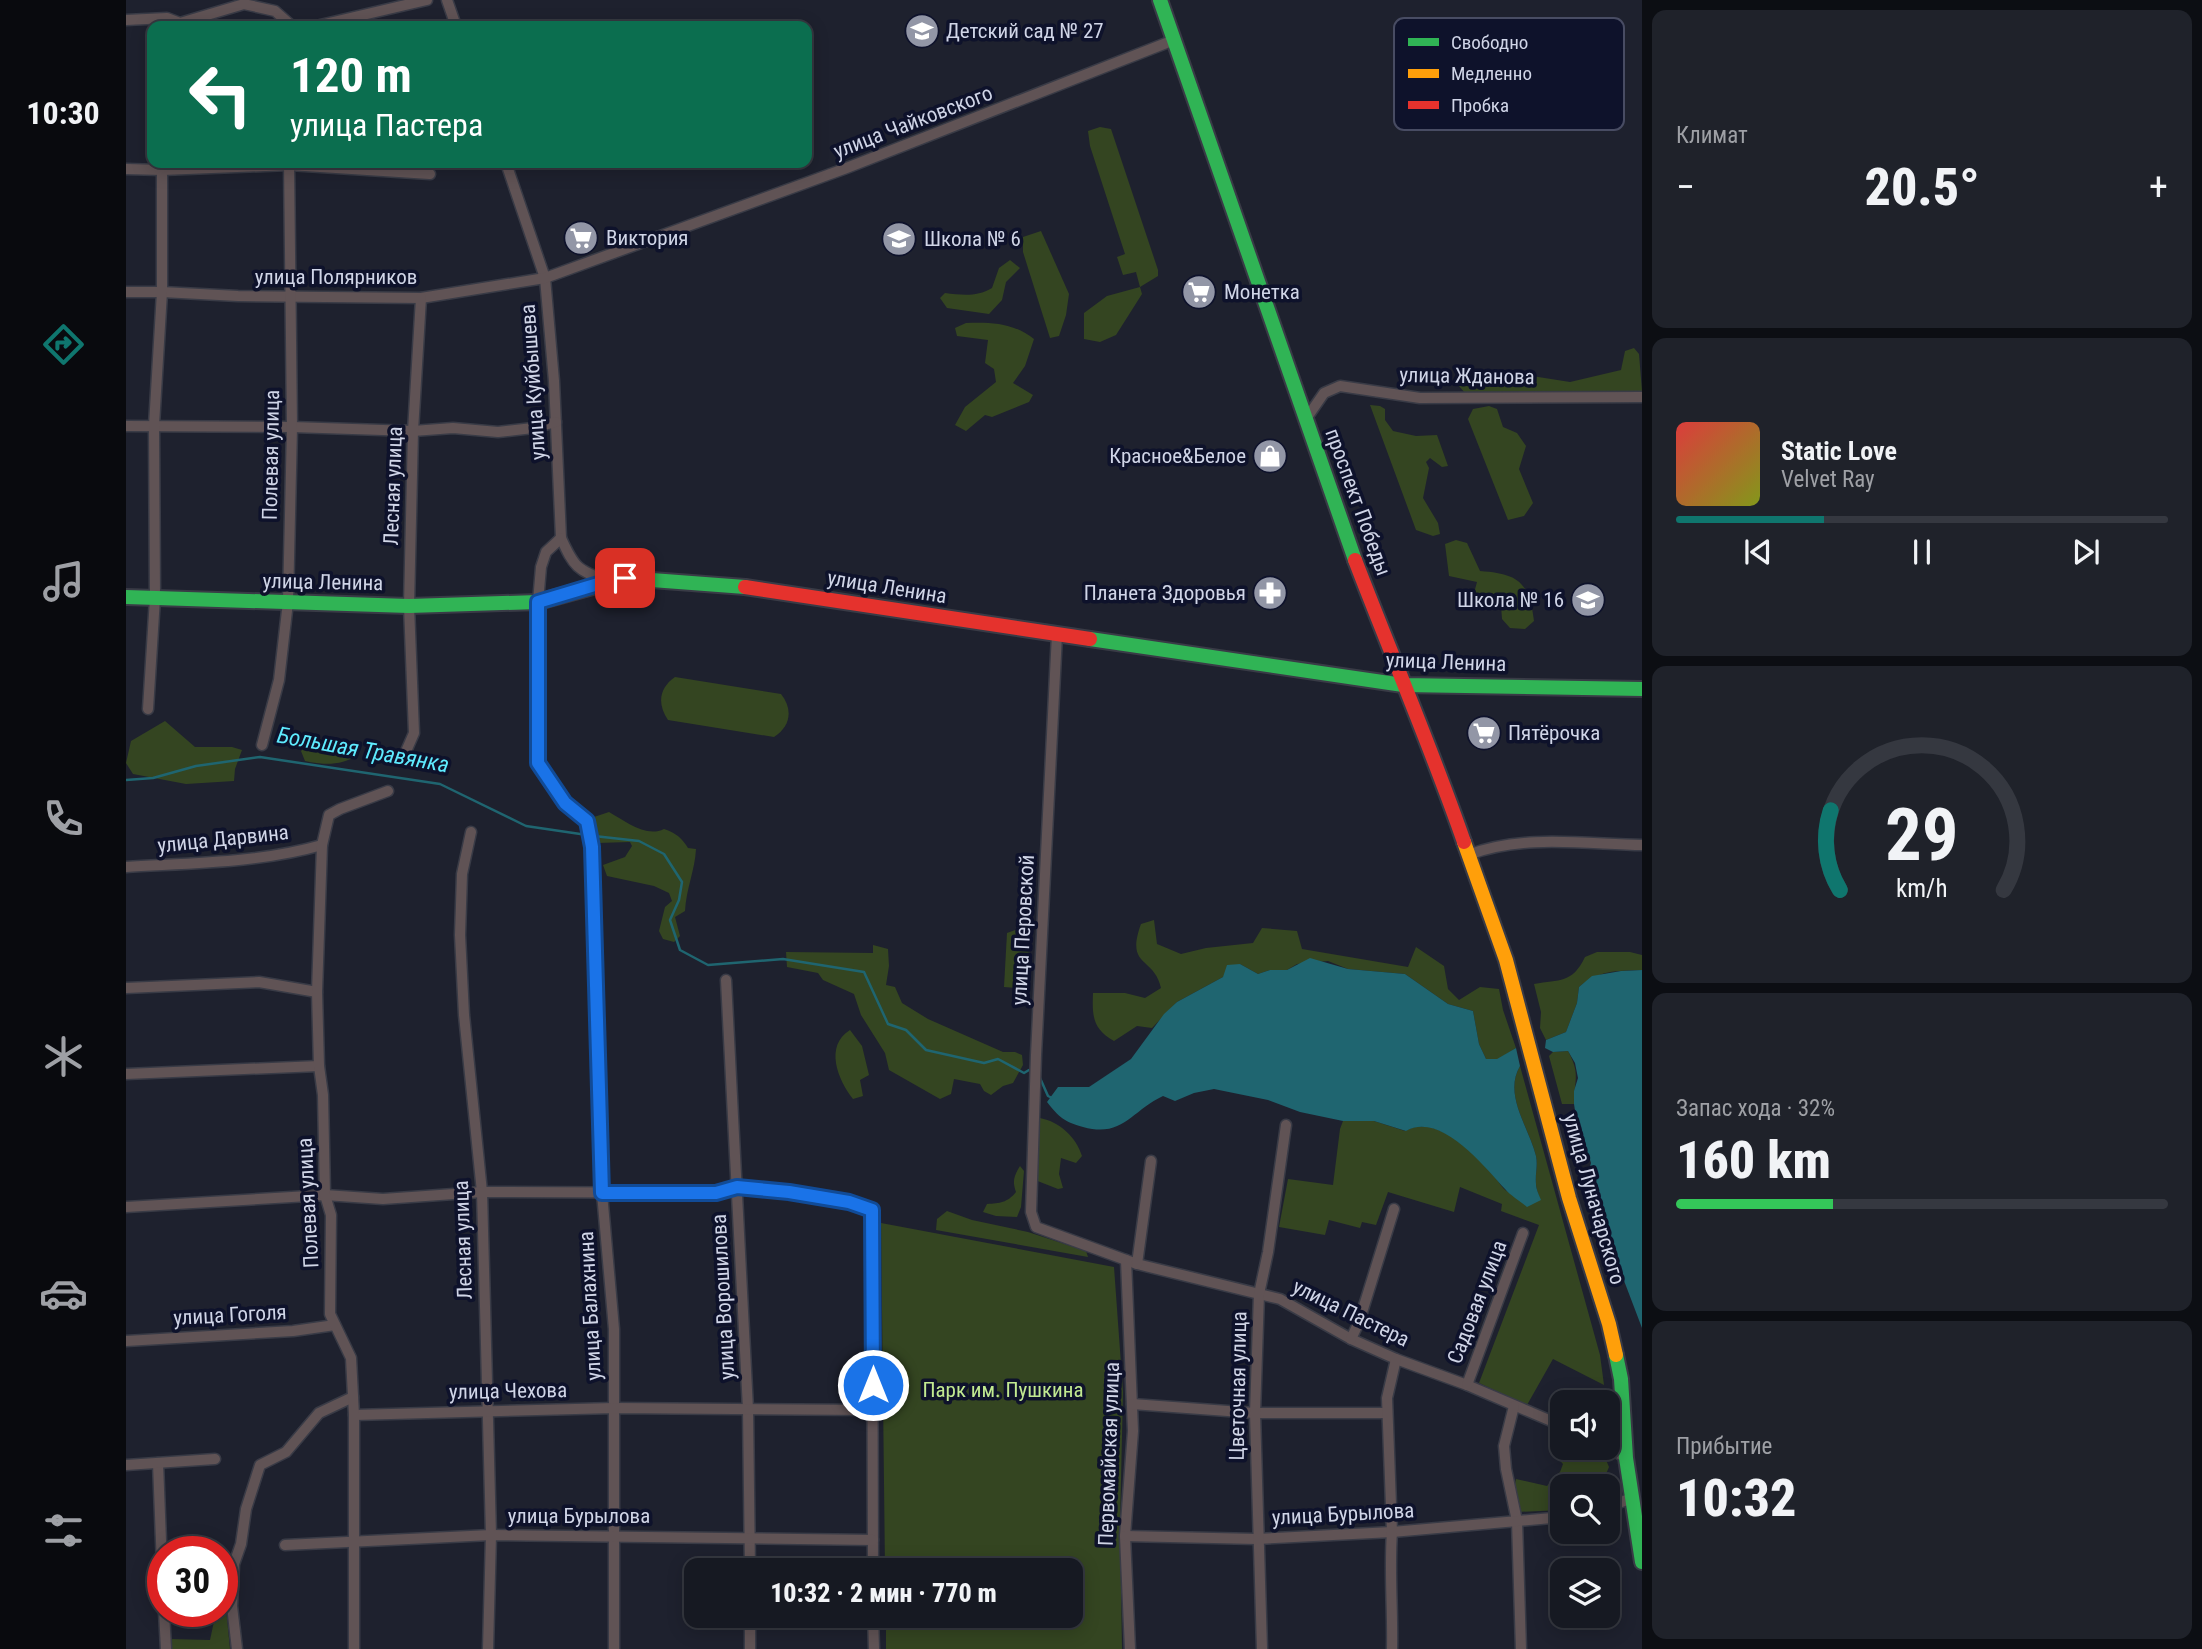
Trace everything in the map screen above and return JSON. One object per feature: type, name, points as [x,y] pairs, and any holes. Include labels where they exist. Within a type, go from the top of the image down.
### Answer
[{"type":"street","points":[[337,21],[426,0]]},
{"type":"street","points":[[447,0],[454,21]]},
{"type":"street","name":"проспект Победы","points":[[1160,0],[1355,560],[1403,685],[1434,756],[1506,960],[1520,1016]]},
{"type":"street","points":[[187,21],[244,4],[275,10],[287,21]]},
{"type":"street","points":[[126,20],[147,21]]},
{"type":"street","name":"улица Чайковского","points":[[545,278],[845,169],[1174,40]]},
{"type":"street","points":[[126,169],[147,167]]},
{"type":"street","points":[[148,709],[155,598],[154,425],[162,292],[162,168]]},
{"type":"street","name":"Полевая улица","points":[[262,745],[279,680],[288,602],[292,427],[289,168]]},
{"type":"street","points":[[345,168],[430,174]]},
{"type":"street","name":"улица Куйбышева","points":[[508,168],[545,278],[556,422],[561,538],[571,561],[584,572],[608,581]]},
{"type":"street","name":"улица Полярников","points":[[126,292],[421,298],[545,278]]},
{"type":"street","name":"Лесная улица","points":[[404,756],[414,733],[409,606],[413,430],[421,298]]},
{"type":"street","name":"улица Жданова","points":[[1306,419],[1324,393],[1340,386],[1420,398],[1642,397]]},
{"type":"street","points":[[126,426],[413,430],[453,428],[498,432],[556,422]]},
{"type":"street","name":"улица Балахнина","points":[[561,538],[546,552],[541,567],[538,602],[538,763],[565,803],[587,821],[592,847],[602,1193],[614,1329],[614,1649]]},
{"type":"street","name":"улица Ленина","points":[[126,597],[409,606],[538,602],[608,581],[646,578],[730,585],[1403,685],[1642,689]]},
{"type":"street","name":"улица Перовской","points":[[1036,1227],[1031,1212],[1036,1055],[1057,634]]},
{"type":"street","name":"Полевая улица","points":[[354,1649],[354,1415],[351,1359],[330,1314],[331,1215],[325,1195],[323,1095],[319,1066],[317,992],[322,845],[328,815],[388,791]]},
{"type":"street","name":"Лесная улица","points":[[471,832],[462,874],[460,935],[464,1016],[482,1192],[491,1535],[488,1649]]},
{"type":"street","points":[[1468,855],[1515,842],[1642,845]]},
{"type":"street","name":"улица Дарвина","points":[[126,867],[256,858],[322,845]]},
{"type":"street","name":"улица Ворошилова","points":[[726,980],[748,1409],[750,1558]]},
{"type":"street","points":[[126,988],[259,982],[317,992]]},
{"type":"street","name":"улица Луначарского","points":[[1520,1016],[1569,1198],[1609,1324],[1621,1379],[1626,1458],[1642,1562]]},
{"type":"street","points":[[126,1074],[319,1066]]},
{"type":"street","name":"Цветочная улица","points":[[1262,1649],[1255,1413],[1259,1294],[1268,1252],[1286,1125]]},
{"type":"street","points":[[1137,1264],[1151,1161]]},
{"type":"street","points":[[126,1207],[325,1195],[383,1199],[482,1192],[716,1193],[737,1187],[849,1202],[872,1210],[873,1558]]},
{"type":"street","points":[[1351,1339],[1359,1322],[1395,1209]]},
{"type":"street","name":"улица Пастера","points":[[1036,1227],[1137,1264],[1280,1299],[1351,1339],[1550,1421]]},
{"type":"street","name":"Садовая улица","points":[[1467,1385],[1523,1233]]},
{"type":"street","name":"Первомайская улица","points":[[1126,1260],[1133,1431],[1125,1536],[1130,1649]]},
{"type":"street","name":"улица Гоголя","points":[[126,1340],[293,1331],[335,1325]]},
{"type":"street","points":[[1392,1649],[1392,1532],[1387,1398],[1396,1359]]},
{"type":"street","points":[[237,1649],[232,1606],[234,1564],[241,1544],[246,1508],[260,1465],[286,1452],[319,1413],[353,1397]]},
{"type":"street","points":[[1132,1404],[1255,1413],[1387,1413]]},
{"type":"street","points":[[1514,1406],[1504,1446],[1517,1521],[1521,1649]]},
{"type":"street","name":"улица Чехова","points":[[354,1415],[614,1408],[873,1410]]},
{"type":"street","points":[[1620,1454],[1626,1458]]},
{"type":"street","points":[[126,1465],[215,1459]]},
{"type":"street","points":[[159,1463],[161,1536]]},
{"type":"street","points":[[1620,1502],[1632,1498]]},
{"type":"street","name":"улица Бурылова","points":[[1125,1536],[1258,1539],[1392,1532],[1550,1518]]},
{"type":"street","name":"улица Бурылова","points":[[285,1545],[491,1535],[873,1541]]},
{"type":"street","points":[[165,1627],[166,1649]]},
{"type":"street","points":[[750,1628],[750,1649]]},
{"type":"street","points":[[873,1628],[874,1649]]},
{"type":"green space","points":[[1100,127],[1111,129],[1158,270],[1158,276],[1140,287],[1136,272],[1123,275],[1117,257],[1125,254],[1090,146],[1088,131]]},
{"type":"green space","points":[[1041,231],[1069,294],[1059,336],[1050,338],[1023,252],[1023,237]]},
{"type":"green space","points":[[1010,260],[1020,268],[1006,282],[1002,300],[989,314],[947,308],[940,298],[945,293],[975,294],[992,288],[999,268]]},
{"type":"green space","points":[[1140,287],[1142,294],[1116,335],[1100,342],[1084,339],[1084,313],[1107,296]]},
{"type":"green space","points":[[966,323],[1002,325],[1034,339],[1025,366],[1013,383],[1033,395],[1029,402],[992,417],[985,415],[966,431],[955,425],[965,407],[996,382],[994,369],[985,363],[988,340],[957,336],[955,328]]},
{"type":"green space","points":[[1634,348],[1639,354],[1642,391],[1465,393],[1459,386],[1459,377],[1464,375],[1507,372],[1570,382],[1621,370],[1625,351]]},
{"type":"green space","points":[[1370,405],[1385,409],[1385,420],[1393,431],[1416,436],[1437,435],[1448,466],[1442,467],[1430,458],[1426,462],[1429,468],[1423,498],[1438,523],[1440,534],[1433,536],[1416,530]]},
{"type":"green space","points":[[1489,406],[1497,409],[1503,427],[1517,433],[1526,446],[1519,469],[1533,503],[1524,516],[1508,520],[1468,419],[1473,409]]},
{"type":"green space","points":[[1456,540],[1467,543],[1480,571],[1504,575],[1520,582],[1529,597],[1534,621],[1525,629],[1510,628],[1502,619],[1501,605],[1493,600],[1476,597],[1474,593],[1477,582],[1449,576],[1445,544]]},
{"type":"green space","points":[[675,677],[781,694],[789,711],[787,723],[774,737],[668,720],[662,708],[661,697],[666,686]]},
{"type":"green space","points":[[165,721],[195,747],[232,747],[242,750],[234,781],[186,784],[133,774],[126,763],[131,741]]},
{"type":"green space","points":[[323,739],[354,748],[358,755],[332,764],[305,761],[301,751],[309,743]]},
{"type":"green space","points":[[609,812],[643,830],[664,829],[678,836],[688,848],[696,849],[685,911],[675,917],[680,936],[674,942],[663,939],[659,931],[665,907],[672,901],[669,893],[654,886],[607,876],[603,865],[625,857],[632,846],[630,842],[597,843],[594,817]]},
{"type":"green space","points":[[1154,920],[1157,944],[1181,954],[1206,948],[1253,943],[1262,928],[1297,931],[1302,949],[1408,967],[1416,947],[1444,966],[1448,989],[1459,1000],[1480,987],[1499,989],[1516,1048],[1497,1060],[1486,1059],[1479,1044],[1473,1011],[1448,1004],[1405,974],[1348,969],[1328,961],[1297,964],[1287,970],[1270,970],[1258,974],[1240,964],[1223,977],[1177,1002],[1152,1028],[1137,1026],[1114,1041],[1102,1032],[1095,1022],[1093,993],[1125,993],[1145,998],[1161,988],[1153,971],[1138,955],[1136,948],[1141,924]]},
{"type":"green space","points":[[1021,928],[1029,930],[1030,952],[1027,968],[1017,988],[1004,987],[1007,933]]},
{"type":"green space","points":[[873,945],[888,949],[886,985],[895,987],[902,1003],[928,1019],[1003,1052],[1022,1055],[1023,1065],[1013,1083],[1003,1086],[991,1095],[984,1091],[980,1084],[954,1079],[951,1094],[940,1099],[889,1070],[885,1053],[861,1015],[854,994],[823,980],[818,973],[787,967],[786,952],[873,953]]},
{"type":"green space","points":[[1597,952],[1630,952],[1642,955],[1642,970],[1608,973],[1586,981],[1579,987],[1577,1003],[1566,1032],[1546,1040],[1540,1028],[1541,1012],[1534,984],[1570,976],[1585,957]]},
{"type":"green space","points":[[850,1030],[862,1046],[869,1075],[860,1080],[863,1096],[853,1099],[836,1063],[837,1045]]},
{"type":"green space","points":[[1568,1051],[1576,1072],[1574,1104],[1562,1104],[1549,1056],[1553,1052]]},
{"type":"green space","points":[[1520,1066],[1600,1355],[1604,1385],[1553,1359],[1527,1405],[1479,1383],[1539,1225],[1501,1211],[1502,1204],[1460,1187],[1454,1212],[1388,1192],[1376,1225],[1362,1222],[1360,1228],[1329,1220],[1325,1235],[1279,1227],[1288,1179],[1333,1185],[1343,1121],[1374,1121],[1405,1131],[1430,1127],[1442,1131],[1476,1157],[1506,1191],[1540,1200],[1536,1186],[1536,1156],[1519,1111],[1514,1088]]},
{"type":"green space","points":[[1040,1118],[1066,1131],[1082,1156],[1076,1163],[1061,1158],[1059,1174],[1063,1188],[1058,1189],[1035,1180]]},
{"type":"green space","points":[[1020,1166],[1024,1171],[1021,1207],[1017,1217],[983,1212],[987,1204],[1003,1202],[1016,1192],[1014,1179]]},
{"type":"green space","points":[[947,1211],[972,1220],[1028,1232],[1086,1251],[1088,1257],[936,1230],[937,1219]]},
{"type":"green space","name":"Парк им. Пушкина","points":[[881,1223],[1114,1267],[1123,1392],[1120,1524],[1122,1649],[886,1649],[886,1628],[1083,1628],[1083,1558],[885,1558]]},
{"type":"green space","points":[[1559,1460],[1606,1460],[1609,1467],[1606,1474],[1558,1474],[1563,1464]]},
{"type":"green space","points":[[1516,1479],[1547,1486],[1550,1483],[1550,1511],[1517,1512],[1512,1498]]},
{"type":"green space","points":[[213,1627],[228,1627],[230,1649],[171,1649],[170,1639],[210,1640]]},
{"type":"water","points":[[1310,958],[1348,969],[1405,974],[1448,1004],[1473,1011],[1479,1044],[1486,1059],[1497,1059],[1516,1048],[1520,1066],[1514,1088],[1519,1111],[1536,1156],[1536,1186],[1541,1200],[1527,1207],[1507,1192],[1460,1144],[1433,1128],[1419,1127],[1406,1131],[1374,1121],[1343,1121],[1300,1112],[1268,1100],[1214,1089],[1175,1101],[1163,1096],[1126,1121],[1108,1129],[1083,1127],[1066,1121],[1047,1102],[1058,1087],[1089,1087],[1131,1059],[1164,1014],[1177,1002],[1223,977],[1227,965],[1240,964],[1258,974],[1270,970],[1287,970]]},
{"type":"water","points":[[1642,970],[1642,1328],[1596,1207],[1588,1174],[1591,1163],[1580,1144],[1574,1104],[1578,1078],[1575,1063],[1568,1051],[1553,1052],[1545,1048],[1546,1040],[1566,1032],[1577,1003],[1579,987],[1592,976]]},
{"type":"waterway","name":"Большая Травянка","points":[[126,780],[153,778],[196,766],[260,757],[440,784],[526,826],[587,835]]},
{"type":"waterway","name":"Большая Травянка","points":[[594,836],[639,841],[664,854],[682,882],[679,900],[670,920],[680,950],[708,965],[783,959],[864,972],[888,1024],[906,1030],[926,1050],[984,1063],[998,1059],[1024,1073],[1029,1070]]},
{"type":"waterway","name":"Большая Травянка","points":[[1040,1078],[1048,1096],[1052,1098]]},
{"type":"traffic: fast","points":[[1160,0],[1355,560]]},
{"type":"traffic: fast","points":[[126,597],[409,606],[538,602],[625,578],[745,587]]},
{"type":"traffic: fast","points":[[1090,639],[1403,685],[1642,689]]},
{"type":"traffic: fast","points":[[1616,1355],[1621,1379],[1626,1458],[1642,1562]]},
{"type":"traffic: slow","points":[[1464,842],[1506,960],[1569,1198],[1609,1324],[1616,1355]]},
{"type":"traffic: jam","points":[[1355,560],[1464,842]]},
{"type":"traffic: jam","points":[[745,587],[1090,639]]},
{"type":"place","name":"Детский сад № 27","points":[[922,31]]},
{"type":"place","name":"Виктория","points":[[581,238]]},
{"type":"place","name":"Школа № 6","points":[[899,239]]},
{"type":"place","name":"Монетка","points":[[1199,292]]},
{"type":"place","name":"Красное&Белое","points":[[1270,456]]},
{"type":"place","name":"Планета Здоровья","points":[[1270,593]]},
{"type":"place","name":"Школа № 16","points":[[1588,600]]},
{"type":"place","name":"Пятёрочка","points":[[1484,733]]},
{"type":"route","points":[[625,578],[538,602],[538,763],[565,803],[587,821],[592,847],[602,1193],[716,1193],[737,1187],[849,1202],[872,1210],[873,1385]]}]
